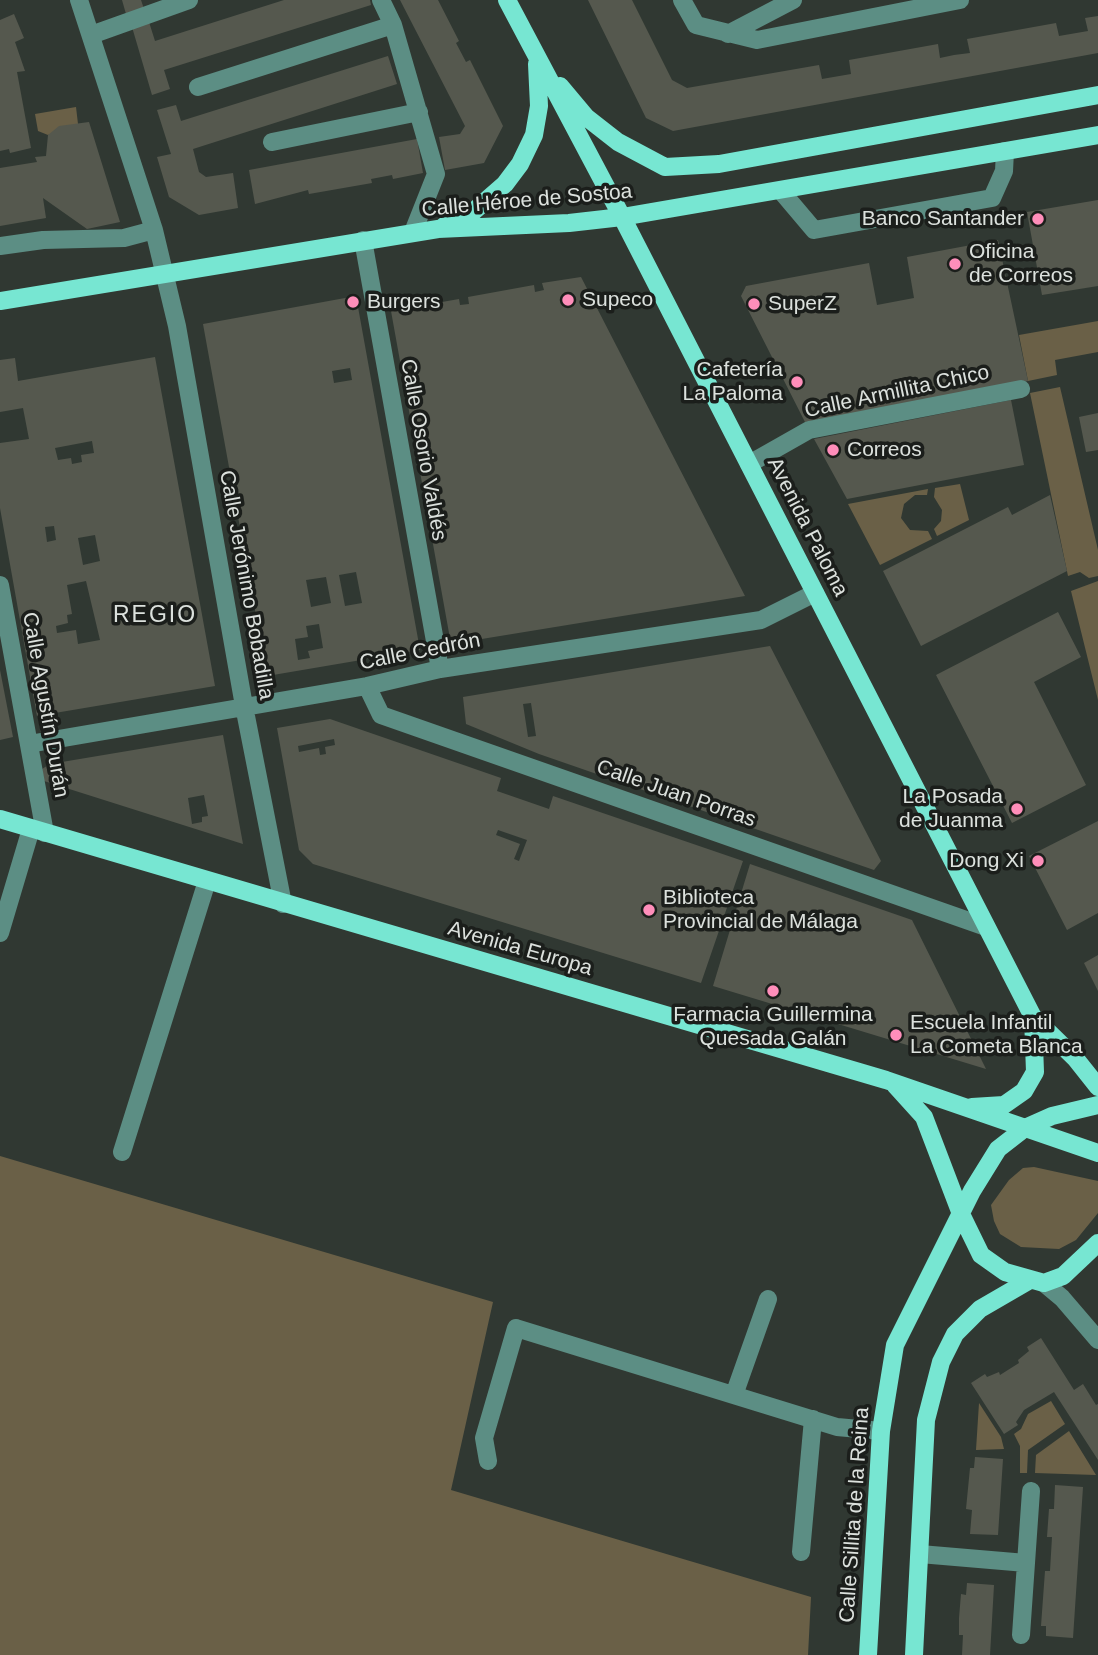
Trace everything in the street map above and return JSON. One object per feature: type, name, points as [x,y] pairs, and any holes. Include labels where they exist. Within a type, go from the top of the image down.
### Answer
[{"type":"main road","name":"Avenida Paloma","points":[[507,0],[1033,1017]]},
{"type":"main road","name":"Avenida Paloma","points":[[537,60],[586,117],[618,142],[665,167],[719,164],[1098,96]]},
{"type":"main road","name":"Avenida Paloma","points":[[438,229],[474,211],[505,184],[520,164],[534,135],[539,106],[537,60]]},
{"type":"main road","name":"Calle Héroe de Sostoa","points":[[0,301],[414,232],[622,218],[1098,135]]},
{"type":"main road","name":"Avenida Europa","points":[[0,819],[892,1082],[1098,1153]]},
{"type":"main road","points":[[1033,1017],[1075,1058],[1098,1087]]},
{"type":"main road","points":[[965,1108],[1004,1105],[1024,1091],[1035,1072],[1033,1017]]},
{"type":"main road","points":[[892,1082],[924,1118],[961,1214],[981,1255],[1005,1272],[1037,1282]]},
{"type":"main road","points":[[1025,1128],[1052,1115],[1098,1105]]},
{"type":"main road","name":"Calle Sillita de la Reina","points":[[868,1655],[880,1431],[895,1345],[961,1214],[998,1149],[1025,1128]]},
{"type":"main road","points":[[914,1655],[926,1420],[941,1362],[955,1334],[979,1309],[1037,1282],[1063,1276],[1098,1243]]},
{"type":"street","name":"Calle Jerónimo Bobadilla","points":[[79,0],[154,230],[177,326],[244,706],[283,904]]},
{"type":"street","points":[[91,34],[189,0]]},
{"type":"street","points":[[382,0],[393,25],[436,174],[414,232]]},
{"type":"street","points":[[682,0],[696,25],[757,40],[960,0]]},
{"type":"street","points":[[727,34],[793,0]]},
{"type":"street","points":[[198,87],[393,25]]},
{"type":"street","points":[[272,142],[419,112]]},
{"type":"street","points":[[781,191],[814,230],[979,201],[992,198],[1004,171],[1005,151]]},
{"type":"street","points":[[0,246],[43,240],[124,238],[154,230]]},
{"type":"street","name":"Calle Osorio Valdés","points":[[363,240],[440,669]]},
{"type":"street","name":"Calle Armillita Chico","points":[[749,464],[810,430],[1021,390]]},
{"type":"street","name":"Calle Agustín Durán","points":[[0,585],[29,744],[38,831]]},
{"type":"street","name":"Calle Cedrón","points":[[29,744],[367,686],[440,669],[761,620],[815,593]]},
{"type":"street","name":"Calle Juan Porras","points":[[367,686],[381,715],[986,927]]},
{"type":"street","points":[[0,933],[38,831]]},
{"type":"street","points":[[122,1152],[207,881]]},
{"type":"street","points":[[1037,1282],[1062,1298],[1098,1340]]},
{"type":"street","points":[[734,1395],[768,1299]]},
{"type":"street","points":[[488,1461],[484,1438],[516,1328],[837,1427],[880,1431]]},
{"type":"street","points":[[802,1552],[813,1419]]},
{"type":"street","points":[[1021,1636],[1031,1491]]},
{"type":"street","points":[[920,1554],[1026,1563]]},
{"type":"shaded area","points":[[76,107],[78,124],[48,135],[38,131],[35,114]]},
{"type":"shaded area","points":[[1098,321],[1098,352],[1055,360],[1057,375],[1028,381],[1019,335]]},
{"type":"shaded area","points":[[1060,387],[1098,550],[1098,576],[1089,578],[1080,572],[1068,576],[1030,393]]},
{"type":"shaded area","points":[[960,484],[969,520],[937,536],[934,529],[941,521],[942,510],[934,497],[935,488]]},
{"type":"shaded area","points":[[928,489],[927,495],[915,495],[904,504],[901,518],[910,530],[928,531],[932,539],[880,565],[848,504]]},
{"type":"shaded area","points":[[1098,581],[1098,700],[1071,591]]},
{"type":"shaded area","points":[[0,1156],[493,1302],[451,1490],[811,1597],[808,1655],[0,1655]]},
{"type":"shaded area","points":[[1034,1167],[1098,1181],[1098,1213],[1076,1240],[1059,1249],[1021,1247],[1000,1234],[994,1221],[991,1205],[1009,1180],[1023,1168]]},
{"type":"shaded area","points":[[1051,1401],[1065,1424],[1028,1450],[1027,1473],[1020,1473],[1020,1446],[1014,1434],[1021,1429],[1028,1414]]},
{"type":"shaded area","points":[[979,1403],[1001,1437],[1004,1449],[976,1450]]},
{"type":"shaded area","points":[[1069,1431],[1096,1475],[1035,1473],[1036,1455]]},
{"type":"building","points":[[122,0],[141,0],[144,9],[126,14]]},
{"type":"building","points":[[284,0],[370,0],[371,5],[164,70],[170,89],[152,95],[132,27],[149,22],[155,41]]},
{"type":"building","points":[[400,0],[438,0],[459,41],[456,43],[466,62],[470,60],[503,126],[484,163],[445,170],[439,137],[460,134],[465,126]]},
{"type":"building","points":[[588,0],[632,0],[672,80],[687,88],[819,65],[822,79],[851,74],[849,60],[938,44],[940,58],[970,53],[967,39],[1056,23],[1059,36],[1088,31],[1085,18],[1098,16],[1098,53],[673,131],[646,118]]},
{"type":"building","points":[[14,14],[24,38],[15,42],[25,71],[17,72],[31,148],[10,153],[9,149],[0,151],[0,20]]},
{"type":"building","points":[[388,56],[397,84],[193,149],[199,172],[206,177],[233,173],[238,208],[199,215],[169,197],[157,157],[171,154],[157,110],[176,105],[181,121]]},
{"type":"building","points":[[89,122],[120,222],[87,229],[43,198],[46,218],[0,226],[0,168],[37,162],[35,157],[46,156],[48,135],[59,126]]},
{"type":"building","points":[[417,139],[423,173],[393,179],[392,175],[371,179],[372,183],[309,194],[308,190],[255,204],[249,170]]},
{"type":"building","points":[[1098,200],[1098,286],[1042,295],[1027,212]]},
{"type":"building","points":[[998,240],[1028,381],[805,422],[741,296],[746,286],[869,263],[877,305],[914,298],[907,257]]},
{"type":"building","points":[[581,277],[745,596],[451,644],[391,311],[459,299],[460,305],[469,304],[468,297],[534,285],[535,292],[544,290],[542,283]]},
{"type":"building","points":[[356,296],[420,650],[267,676],[203,324]],"holes":[[[350,368],[352,380],[334,383],[332,371]],[[356,572],[362,603],[345,606],[339,575]],[[326,577],[331,603],[311,607],[306,580]],[[319,624],[323,648],[308,651],[310,658],[298,660],[295,639],[308,637],[306,626]]]},
{"type":"building","points":[[155,357],[215,686],[37,716],[0,508],[0,443],[29,439],[23,408],[0,412],[0,360],[15,358],[18,381]],"holes":[[[92,441],[94,453],[81,455],[82,462],[72,464],[71,458],[58,460],[55,448]],[[54,526],[56,540],[47,542],[45,527]],[[95,535],[100,561],[83,565],[78,538]],[[86,581],[100,640],[78,644],[76,630],[57,633],[56,626],[68,623],[67,615],[72,614],[67,585]]]},
{"type":"building","points":[[1011,400],[1024,465],[847,499],[814,439]]},
{"type":"building","points":[[1098,413],[1098,450],[1086,452],[1079,417]]},
{"type":"building","points":[[1050,495],[1067,571],[921,646],[883,571],[1008,507],[1012,515]]},
{"type":"building","points":[[1058,612],[1081,657],[1034,682],[1086,785],[1012,823],[936,675]]},
{"type":"building","points":[[770,646],[881,861],[874,870],[539,754],[466,724],[463,697]],"holes":[[[531,703],[536,736],[528,737],[523,704]]]},
{"type":"building","points":[[0,670],[13,737],[0,740]]},
{"type":"building","points":[[330,719],[501,778],[497,791],[549,809],[553,796],[743,861],[701,983],[313,864],[299,850],[277,728]],"holes":[[[334,739],[335,745],[325,747],[326,754],[320,755],[319,748],[299,752],[298,746]],[[498,830],[527,840],[519,861],[514,859],[520,844],[496,835]]]},
{"type":"building","points":[[223,735],[243,844],[44,781],[42,769],[50,764]],"holes":[[[204,795],[208,816],[202,817],[202,822],[192,824],[188,798]]]},
{"type":"building","points":[[1098,821],[1098,913],[1067,930],[1029,856]]},
{"type":"building","points":[[750,864],[912,920],[986,1069],[713,986]]},
{"type":"building","points":[[1098,955],[1098,991],[1084,963]]},
{"type":"building","points":[[1041,1338],[1074,1390],[1083,1384],[1096,1405],[1098,1404],[1098,1460],[1054,1392],[1024,1410],[1016,1422],[1018,1425],[1004,1434],[971,1383],[985,1374],[987,1377],[999,1372],[1000,1375],[1019,1363],[1018,1360],[1029,1351],[1027,1347]]},
{"type":"building","points":[[975,1457],[1003,1459],[998,1535],[970,1534],[972,1510],[966,1509],[970,1468],[974,1468]]},
{"type":"building","points":[[1055,1485],[1083,1487],[1073,1638],[1046,1636],[1046,1626],[1041,1626],[1045,1571],[1050,1571],[1052,1537],[1047,1537],[1049,1509],[1054,1509]]},
{"type":"building","points":[[967,1583],[994,1585],[990,1655],[962,1655],[963,1635],[959,1635],[959,1618],[961,1594],[966,1595]]},
{"type":"place","name":"Banco Santander","points":[[1038,219]]},
{"type":"place","name":"Oficina de Correos","points":[[955,264]]},
{"type":"place","name":"Supeco","points":[[568,300]]},
{"type":"place","name":"Burgers","points":[[353,302]]},
{"type":"place","name":"SuperZ","points":[[754,304]]},
{"type":"place","name":"Cafetería La Paloma","points":[[797,382]]},
{"type":"place","name":"Correos","points":[[833,450]]},
{"type":"place","name":"La Posada de Juanma","points":[[1017,809]]},
{"type":"place","name":"Dong Xi","points":[[1038,861]]},
{"type":"place","name":"Biblioteca Provincial de Málaga","points":[[649,910]]},
{"type":"place","name":"Farmacia Guillermina Quesada Galán","points":[[773,991]]},
{"type":"place","name":"Escuela Infantil La Cometa Blanca","points":[[896,1035]]},
{"type":"district","name":"REGIO","points":[[155,616]]}]
